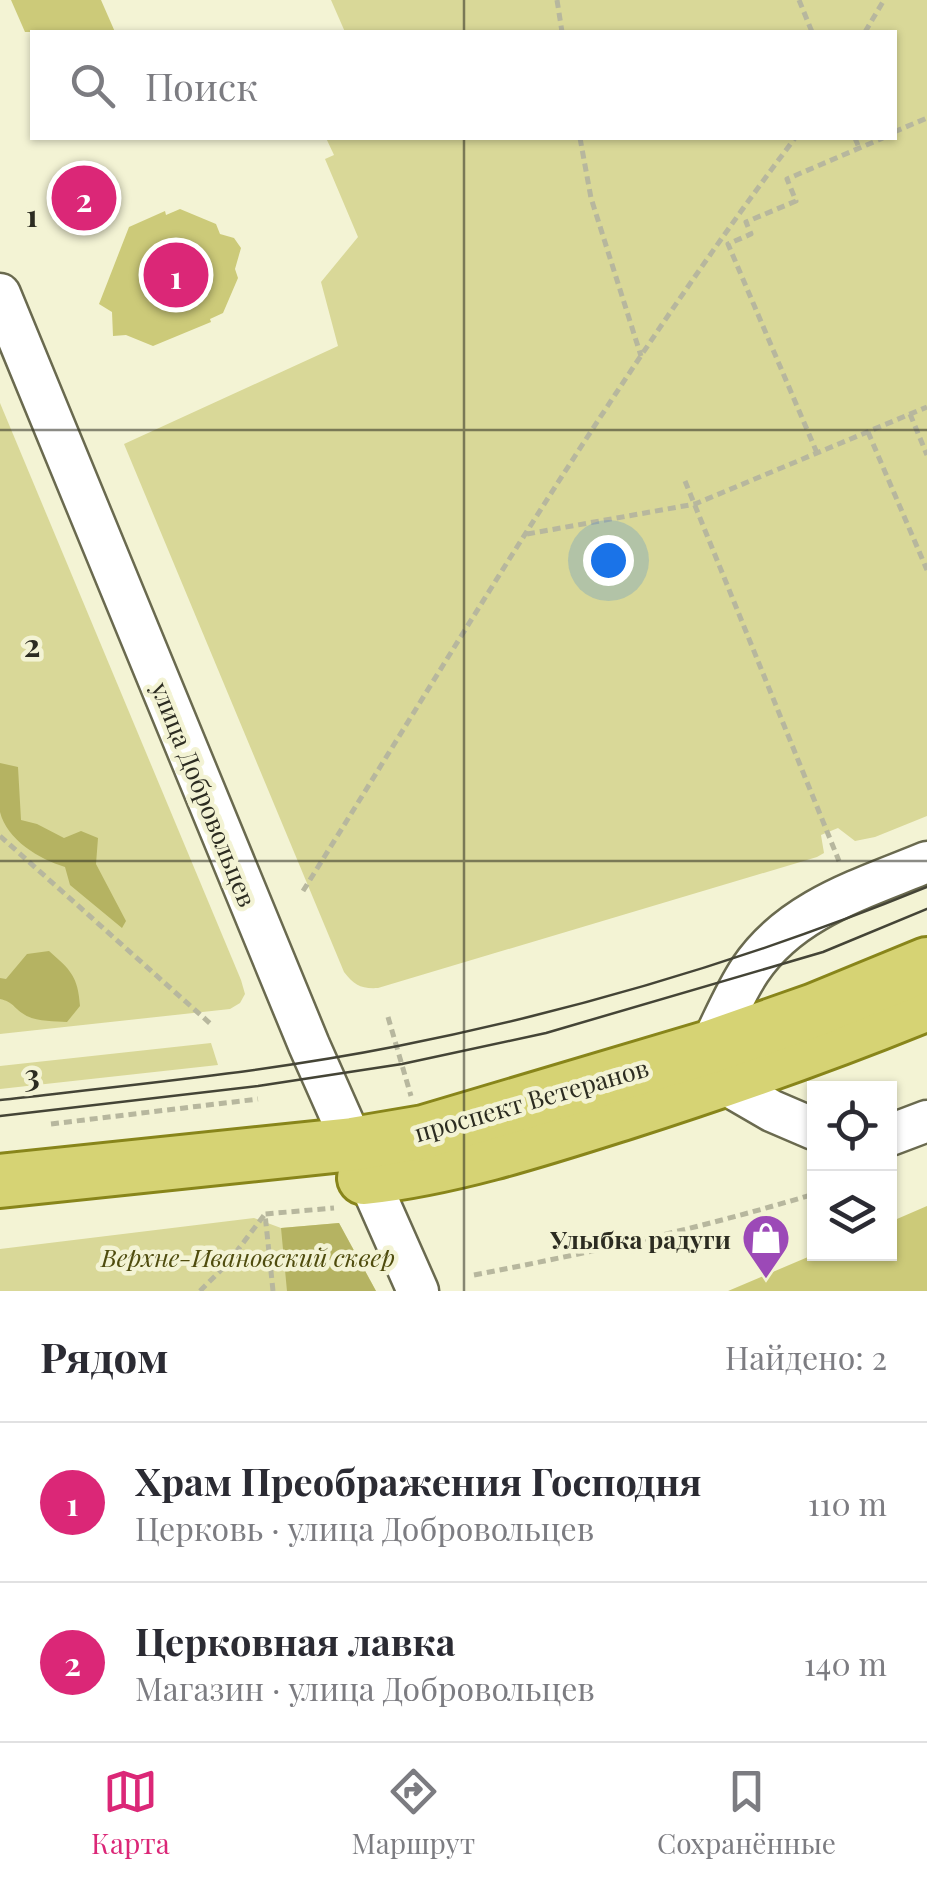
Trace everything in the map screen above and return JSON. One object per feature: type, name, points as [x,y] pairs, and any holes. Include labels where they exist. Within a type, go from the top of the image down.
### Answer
[{"type":"main road","name":"проспект Ветеранов","points":[[716,1064],[815,1010],[927,964]]},
{"type":"main road","name":"проспект Ветеранов","points":[[0,1217],[356,1177],[424,1132],[716,1064],[832,1043],[927,1004]]},
{"type":"main road","name":"проспект Ветеранов","points":[[0,1181],[356,1177]]},
{"type":"street","name":"улица Добровольцев","points":[[0,294],[308,1045],[356,1177],[418,1291]]},
{"type":"street","points":[[807,1125],[772,1111],[716,1064],[748,973],[795,922],[827,903],[927,862]]},
{"type":"street","points":[[897,1132],[927,1121]]},
{"type":"path","points":[[557,0],[562,30]]},
{"type":"path","points":[[800,0],[811,30]]},
{"type":"path","points":[[866,30],[884,0]]},
{"type":"path","points":[[897,131],[927,118]]},
{"type":"path","points":[[580,140],[591,198],[640,356]]},
{"type":"path","points":[[302,891],[640,356],[736,215],[793,140]]},
{"type":"path","points":[[856,140],[859,148]]},
{"type":"path","points":[[817,453],[728,244],[751,234],[746,222],[796,201],[786,178],[878,140]]},
{"type":"path","points":[[526,534],[695,504],[927,407]]},
{"type":"path","points":[[910,414],[927,456]]},
{"type":"path","points":[[868,432],[927,570]]},
{"type":"path","points":[[686,481],[839,860]]},
{"type":"path","points":[[0,836],[213,1026]]},
{"type":"path","points":[[388,1017],[415,1108]]},
{"type":"path","points":[[51,1124],[258,1099]]},
{"type":"path","points":[[200,1291],[227,1264],[265,1214],[328,1208],[356,1177]]},
{"type":"path","points":[[474,1275],[594,1252],[807,1196]]},
{"type":"path","points":[[265,1214],[272,1291]]},
{"type":"green space","points":[[331,0],[927,0],[927,816],[855,841],[838,828],[821,835],[824,853],[817,857],[378,988],[358,985],[344,972],[124,444],[338,346],[321,282],[358,237],[325,159],[334,155],[327,140],[897,140],[897,30],[344,30]]},
{"type":"green space","points":[[0,403],[241,980],[245,994],[230,1009],[0,1034]]},
{"type":"green space","points":[[211,1043],[218,1065],[0,1089],[0,1066]]},
{"type":"green space","name":"Верхне-Ивановский сквер","points":[[254,1218],[281,1228],[339,1223],[376,1291],[0,1291],[0,1249]]},
{"type":"shaded area","points":[[0,763],[18,767],[21,820],[64,838],[81,831],[98,838],[96,864],[126,921],[122,928],[70,885],[65,867],[35,853],[9,831],[0,812]]},
{"type":"shaded area","points":[[49,951],[68,969],[77,988],[80,1006],[67,1022],[32,1018],[0,999],[0,978],[6,979],[27,954]]},
{"type":"shaded area","points":[[339,1223],[376,1291],[287,1291],[281,1228]]},
{"type":"building","points":[[11,0],[101,0],[114,30],[30,30],[25,32]]},
{"type":"building","points":[[96,175],[107,201],[69,216],[58,190]]},
{"type":"building","points":[[180,209],[216,224],[220,234],[234,238],[241,248],[235,269],[238,278],[223,313],[211,322],[153,346],[126,335],[113,336],[112,312],[99,304],[129,227],[165,211],[166,215]]},
{"type":"building","points":[[927,1206],[927,1291],[728,1291],[807,1257],[807,1261],[897,1261],[897,1219]]},
{"type":"tram line","points":[[0,1100],[299,1063],[466,1032],[732,959],[927,887]]},
{"type":"tram line","points":[[0,1116],[258,1086],[402,1064],[546,1033],[823,952],[927,909]]},
{"type":"place","name":"Церковная лавка","points":[[84,198]]},
{"type":"place","name":"Храм Преображения Господня","points":[[176,275]]},
{"type":"place","name":"Улыбка радуги","points":[[766,1280]]}]
